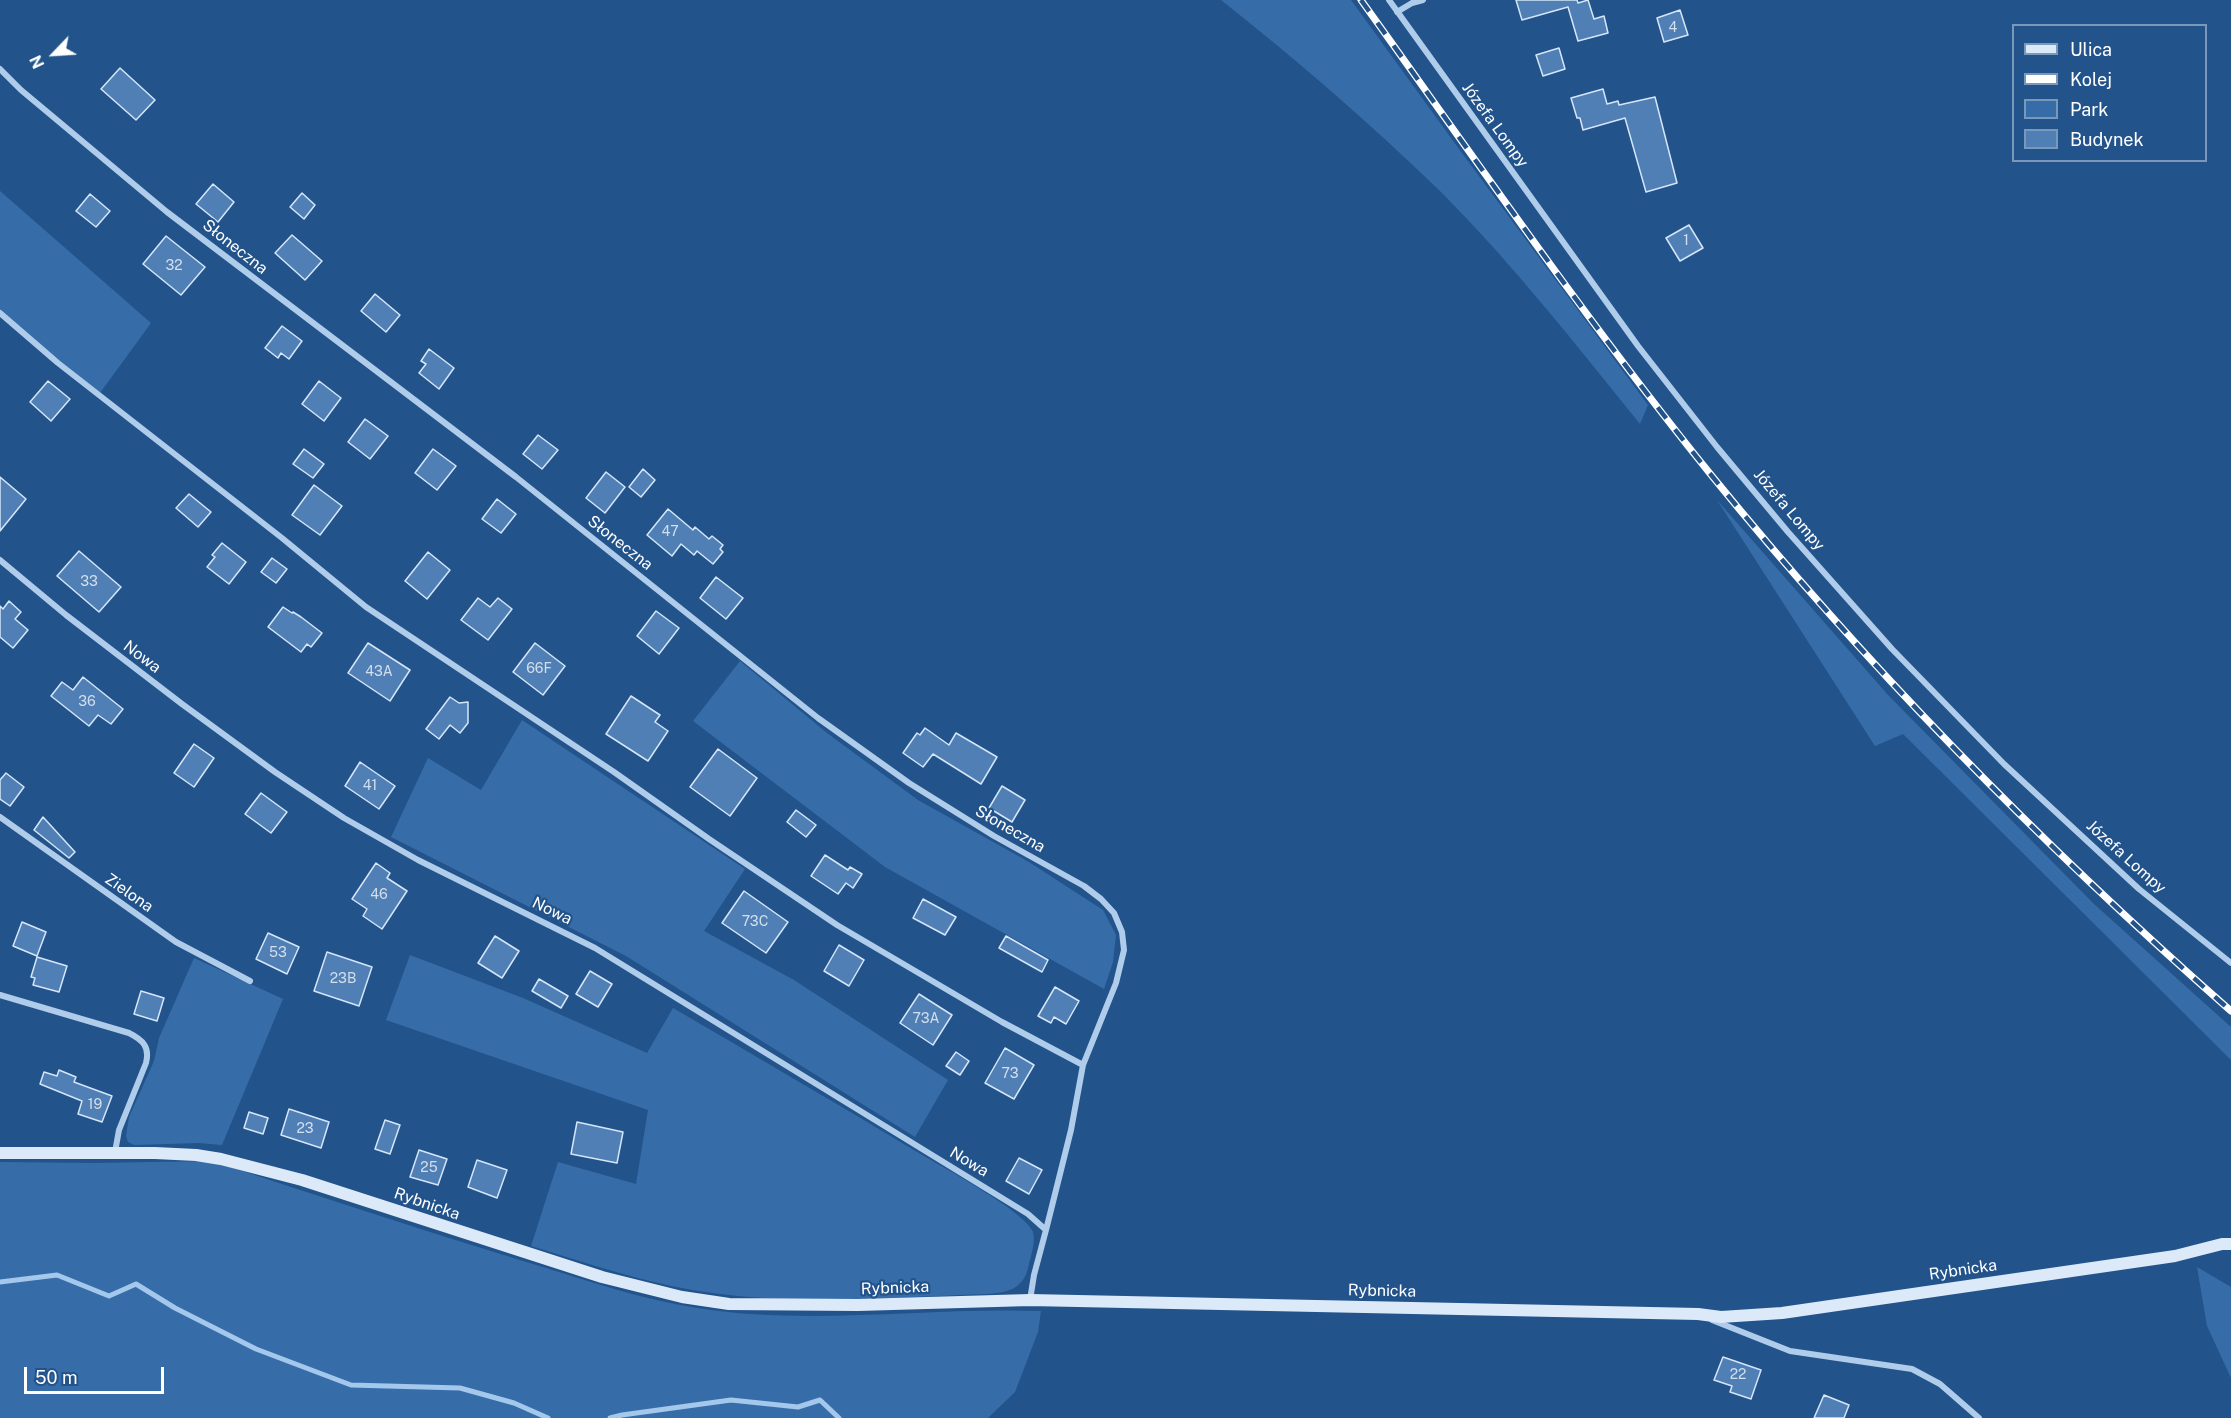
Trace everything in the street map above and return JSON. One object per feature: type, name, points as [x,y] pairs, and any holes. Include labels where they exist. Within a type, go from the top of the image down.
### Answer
[{"type":"street","name":"Józefa Lompy","points":[[1389,0],[1638,346],[1717,447],[1795,540],[1892,649],[2004,764],[2139,889],[2231,963]]},
{"type":"street","points":[[1397,12],[1412,3],[1424,0]]},
{"type":"street","name":"Słoneczna","points":[[0,69],[21,90],[167,212],[516,477],[818,718],[909,783],[994,836],[1084,886],[1114,913],[1122,932],[1124,950],[1116,983],[1083,1065],[1064,1162],[1046,1230]]},
{"type":"street","points":[[0,313],[58,363],[282,538],[366,607],[614,772],[837,925],[1002,1022],[1083,1065]]},
{"type":"street","name":"Nowa","points":[[0,560],[66,615],[182,704],[275,772],[344,818],[426,864],[595,948],[1017,1206],[1046,1230]]},
{"type":"street","name":"Zielona","points":[[0,817],[176,942],[250,981]]},
{"type":"street","points":[[0,995],[129,1033],[144,1043],[148,1054],[147,1064],[119,1130],[115,1152]]},
{"type":"street","name":"Rybnicka","points":[[0,1154],[115,1152],[196,1155],[244,1164],[321,1186],[602,1277],[699,1300],[737,1305],[788,1306],[1030,1300],[1698,1314],[1721,1317],[1782,1313],[2175,1256],[2222,1244],[2231,1244]]},
{"type":"street","points":[[1030,1300],[1046,1230]]},
{"type":"street","name":"Rybnicka","points":[[1698,1314],[1790,1351],[1912,1369],[1940,1384],[1979,1418]]},
{"type":"green space","points":[[1221,0],[1351,0],[1648,405],[1640,424],[1519,276],[1468,219],[1333,93]]},
{"type":"green space","points":[[0,191],[151,323],[100,393],[0,312]]},
{"type":"green space","points":[[1717,500],[1888,695],[2094,904],[2231,1027],[2231,1060],[1903,734],[1875,746]]},
{"type":"green space","points":[[740,661],[827,733],[918,800],[1029,862],[1103,910],[1116,935],[1113,962],[1104,989],[885,867],[693,721]]},
{"type":"green space","points":[[522,720],[745,869],[704,931],[794,980],[948,1080],[915,1137],[626,956],[391,837],[428,758],[481,790]]},
{"type":"green space","points":[[410,955],[523,998],[647,1053],[673,1008],[961,1177],[1015,1212],[1027,1223],[1034,1236],[1026,1275],[1018,1286],[993,1293],[820,1300],[787,1299],[697,1291],[649,1281],[531,1246],[558,1162],[636,1184],[648,1110],[386,1020]]},
{"type":"green space","points":[[194,958],[283,999],[222,1145],[199,1143],[134,1145],[128,1142],[126,1136],[129,1117],[154,1061],[159,1038]]},
{"type":"green space","points":[[212,1161],[588,1281],[675,1304],[783,1316],[998,1310],[1041,1311],[1038,1332],[1015,1392],[988,1418],[0,1418],[0,1162]]},
{"type":"green space","points":[[2197,1267],[2231,1287],[2231,1378],[2207,1326]]},
{"type":"building","points":[[1516,0],[1577,0],[1578,3],[1588,0],[1594,19],[1604,16],[1608,33],[1578,41],[1568,7],[1522,20]]},
{"type":"building","points":[[1680,10],[1688,35],[1664,42],[1657,18]]},
{"type":"building","points":[[1559,48],[1565,69],[1543,76],[1536,55]]},
{"type":"building","points":[[120,68],[155,100],[136,120],[101,89]]},
{"type":"building","points":[[1603,89],[1607,104],[1618,101],[1619,105],[1655,97],[1677,183],[1646,192],[1625,118],[1583,130],[1571,98]]},
{"type":"building","points":[[213,184],[234,202],[218,222],[196,204]]},
{"type":"building","points":[[302,193],[315,205],[304,219],[290,207]]},
{"type":"building","points":[[90,194],[110,211],[96,227],[76,211]]},
{"type":"building","points":[[1689,225],[1703,248],[1680,261],[1666,238]]},
{"type":"building","points":[[292,235],[322,261],[305,280],[275,253]]},
{"type":"building","points":[[166,236],[205,267],[181,295],[143,264]]},
{"type":"building","points":[[375,294],[400,315],[386,332],[361,311]]},
{"type":"building","points":[[282,326],[302,341],[289,359],[281,353],[278,358],[265,348]]},
{"type":"building","points":[[429,349],[454,368],[439,389],[419,373],[426,364],[421,361]]},
{"type":"building","points":[[48,381],[70,399],[51,421],[30,402]]},
{"type":"building","points":[[319,381],[341,398],[324,421],[302,404]]},
{"type":"building","points":[[365,419],[388,436],[370,459],[348,442]]},
{"type":"building","points":[[538,435],[558,450],[542,469],[523,454]]},
{"type":"building","points":[[304,449],[324,464],[313,478],[293,464]]},
{"type":"building","points":[[433,449],[456,466],[437,490],[415,473]]},
{"type":"building","points":[[643,469],[655,480],[641,497],[629,487]]},
{"type":"building","points":[[606,472],[625,487],[605,513],[586,498]]},
{"type":"building","points":[[0,477],[26,499],[0,531]]},
{"type":"building","points":[[314,485],[342,506],[320,535],[292,515]]},
{"type":"building","points":[[189,494],[211,512],[198,527],[176,508]]},
{"type":"building","points":[[497,499],[516,514],[501,533],[482,519]]},
{"type":"building","points":[[668,509],[693,530],[695,527],[709,539],[712,536],[723,545],[720,549],[723,552],[713,564],[697,551],[694,555],[681,544],[672,556],[647,535]]},
{"type":"building","points":[[222,543],[246,562],[229,584],[207,567],[215,557],[212,555]]},
{"type":"building","points":[[79,551],[121,587],[99,612],[57,576]]},
{"type":"building","points":[[428,552],[450,570],[427,599],[405,581]]},
{"type":"building","points":[[272,558],[287,569],[276,583],[261,572]]},
{"type":"building","points":[[716,577],[743,598],[726,619],[700,598]]},
{"type":"building","points":[[478,598],[490,607],[498,598],[512,609],[488,640],[461,620]]},
{"type":"building","points":[[9,601],[21,612],[15,619],[28,630],[13,648],[0,637],[0,606],[3,609]]},
{"type":"building","points":[[283,607],[322,633],[311,647],[307,644],[301,652],[268,627]]},
{"type":"building","points":[[656,611],[679,628],[659,654],[637,636]]},
{"type":"building","points":[[368,643],[410,670],[390,701],[348,673]]},
{"type":"building","points":[[535,643],[565,666],[543,695],[513,672]]},
{"type":"building","points":[[83,677],[123,709],[111,724],[98,715],[89,726],[51,696],[62,682],[73,690]]},
{"type":"building","points":[[631,696],[660,715],[655,722],[668,731],[648,761],[606,734]]},
{"type":"building","points":[[450,697],[459,703],[468,702],[468,723],[460,733],[450,725],[439,739],[426,729]]},
{"type":"building","points":[[925,728],[949,745],[956,733],[997,757],[981,784],[933,754],[923,767],[903,753],[917,733],[920,735]]},
{"type":"building","points":[[194,744],[214,758],[194,787],[174,773]]},
{"type":"building","points":[[718,749],[757,778],[730,816],[690,787]]},
{"type":"building","points":[[360,762],[395,786],[379,809],[345,786]]},
{"type":"building","points":[[6,773],[24,787],[10,806],[0,799],[0,780]]},
{"type":"building","points":[[1002,786],[1025,800],[1012,822],[989,808]]},
{"type":"building","points":[[261,793],[287,812],[271,833],[245,814]]},
{"type":"building","points":[[796,810],[816,825],[806,837],[787,822]]},
{"type":"building","points":[[43,817],[75,852],[69,858],[34,830]]},
{"type":"building","points":[[825,855],[848,870],[850,867],[862,874],[853,888],[846,883],[838,894],[811,876]]},
{"type":"building","points":[[376,863],[390,873],[387,878],[407,891],[382,929],[363,916],[367,909],[352,899]]},
{"type":"building","points":[[744,891],[788,922],[766,953],[722,923]]},
{"type":"building","points":[[923,899],[956,917],[945,935],[913,918]]},
{"type":"building","points":[[22,922],[46,932],[37,956],[13,946]]},
{"type":"building","points":[[268,933],[299,947],[287,974],[256,959]]},
{"type":"building","points":[[495,936],[519,951],[502,978],[478,963]]},
{"type":"building","points":[[1006,936],[1048,960],[1042,972],[999,948]]},
{"type":"building","points":[[839,945],[864,960],[849,986],[824,971]]},
{"type":"building","points":[[327,952],[372,967],[359,1006],[314,991]]},
{"type":"building","points":[[37,957],[67,966],[59,992],[33,985],[35,978],[31,977]]},
{"type":"building","points":[[590,971],[612,984],[598,1007],[576,994]]},
{"type":"building","points":[[539,979],[568,996],[561,1008],[532,991]]},
{"type":"building","points":[[1055,987],[1079,1001],[1066,1024],[1054,1017],[1051,1023],[1038,1016]]},
{"type":"building","points":[[141,991],[164,998],[157,1021],[134,1014]]},
{"type":"building","points":[[919,994],[952,1015],[933,1045],[900,1023]]},
{"type":"building","points":[[1005,1048],[1034,1065],[1014,1099],[985,1083]]},
{"type":"building","points":[[956,1052],[969,1061],[960,1075],[946,1066]]},
{"type":"building","points":[[59,1070],[76,1077],[74,1082],[112,1096],[102,1122],[78,1114],[82,1101],[40,1084],[44,1072],[57,1076]]},
{"type":"building","points":[[289,1109],[329,1122],[321,1148],[281,1135]]},
{"type":"building","points":[[249,1112],[268,1118],[263,1134],[244,1128]]},
{"type":"building","points":[[385,1120],[400,1125],[390,1154],[375,1149]]},
{"type":"building","points":[[577,1122],[623,1132],[617,1163],[571,1154]]},
{"type":"building","points":[[419,1150],[447,1159],[438,1185],[410,1177]]},
{"type":"building","points":[[1019,1158],[1042,1170],[1029,1194],[1006,1181]]},
{"type":"building","points":[[477,1160],[507,1170],[497,1198],[468,1187]]},
{"type":"building","points":[[1723,1357],[1761,1370],[1751,1399],[1730,1392],[1732,1386],[1714,1380]]},
{"type":"building","points":[[1824,1395],[1849,1405],[1844,1418],[1814,1418]]},
{"type":"waterway","points":[[0,1282],[57,1275],[109,1296],[136,1284],[175,1308],[256,1349],[351,1385],[460,1388],[514,1403],[548,1418]]},
{"type":"waterway","points":[[610,1418],[731,1400],[798,1407],[820,1400],[839,1418]]},
{"type":"railway","points":[[1361,0],[1621,360],[1772,548],[1896,687],[2026,821],[2161,949],[2231,1011]]}]
